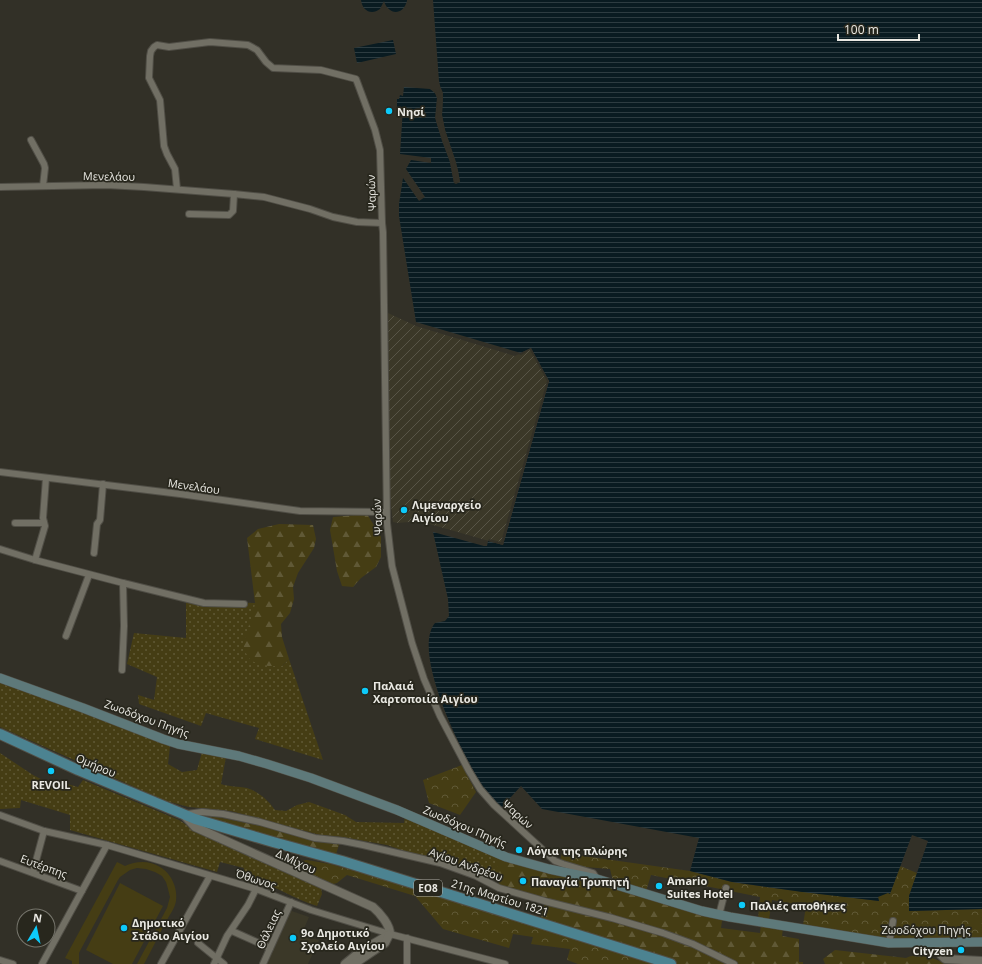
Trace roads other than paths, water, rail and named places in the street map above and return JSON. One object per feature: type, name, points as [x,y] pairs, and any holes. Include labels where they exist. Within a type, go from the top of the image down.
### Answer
[{"type":"main road","name":"Ζωοδόχου Πηγής","points":[[0,678],[163,739],[184,745],[239,756],[311,778],[417,818],[506,857],[549,869],[597,879],[690,908],[719,915],[889,943],[982,942]]},
{"type":"main road","name":"Ομήρου","points":[[0,734],[78,770],[184,815]]},
{"type":"main road","name":"21ης Μαρτίου 1821","points":[[184,815],[218,827],[336,859],[671,964]]},
{"type":"street","name":"Ψαρών","points":[[177,189],[175,169],[164,146],[160,100],[149,78],[150,56],[151,50],[154,47],[158,45],[169,47],[210,42],[248,45],[257,50],[266,62],[273,68],[323,70],[356,79],[375,130],[380,150],[386,402],[386,512],[392,566],[412,643],[434,704],[469,771],[482,792],[494,805],[555,861],[593,873],[597,879]]},
{"type":"street","points":[[31,140],[44,164],[43,186]]},
{"type":"street","name":"Μενελάου","points":[[0,187],[106,185],[234,194],[264,197],[310,209],[333,217],[357,222],[382,223]]},
{"type":"street","points":[[189,214],[229,215],[233,211],[234,194]]},
{"type":"street","name":"Μενελάου","points":[[0,472],[103,484],[300,511],[386,512]]},
{"type":"street","points":[[35,560],[45,527],[43,518],[46,478]]},
{"type":"street","points":[[94,553],[96,524],[100,520],[103,484]]},
{"type":"street","points":[[15,522],[44,523]]},
{"type":"street","points":[[0,549],[89,575],[204,603],[244,604]]},
{"type":"street","points":[[66,636],[89,575]]},
{"type":"street","points":[[122,670],[124,626],[123,583]]},
{"type":"street","name":"Αγίου Ανδρέου","points":[[184,815],[202,812],[223,814],[260,822],[315,838],[363,845],[440,863],[476,876],[500,888],[663,933],[693,944],[734,964]]},
{"type":"street","name":"Όθωνος","points":[[0,815],[44,831],[107,845],[210,876],[256,888],[310,910],[390,934],[504,964]]},
{"type":"street","name":"Δ.Μίχου","points":[[184,815],[195,827],[372,907],[379,912],[388,927],[390,934]]},
{"type":"street","points":[[33,872],[44,831]]},
{"type":"street","points":[[42,964],[107,845]]},
{"type":"street","name":"Ευτέρπης","points":[[0,861],[82,891]]},
{"type":"street","points":[[161,964],[210,876]]},
{"type":"street","points":[[216,962],[227,936],[232,931],[248,905],[256,888]]},
{"type":"street","points":[[719,915],[726,888]]},
{"type":"street","name":"Θάλειας","points":[[263,964],[291,902]]},
{"type":"street","points":[[889,943],[893,921]]},
{"type":"street","points":[[232,931],[270,948]]},
{"type":"street","points":[[345,964],[361,951],[390,934]]},
{"type":"street","points":[[354,964],[384,943],[390,934]]},
{"type":"street","points":[[407,938],[407,964]]},
{"type":"street","points":[[198,943],[216,962],[224,964]]},
{"type":"street","points":[[936,943],[941,955],[945,959],[982,961]]},
{"type":"street","points":[[0,960],[13,964]]},
{"type":"water","points":[[361,0],[407,1],[402,9],[396,12],[389,9],[384,1],[380,9],[370,12],[363,7]]},
{"type":"water","points":[[433,0],[982,0],[982,909],[909,911],[909,896],[928,841],[912,835],[890,894],[888,893],[878,897],[879,901],[802,892],[732,882],[690,871],[699,838],[542,809],[521,786],[501,808],[488,795],[476,776],[454,733],[435,682],[430,658],[429,638],[435,623],[445,621],[449,616],[448,599],[433,532],[484,546],[487,546],[488,541],[503,545],[549,381],[531,348],[521,353],[416,322],[399,216],[399,204],[403,178],[419,201],[425,197],[406,169],[411,160],[431,163],[431,158],[400,154],[403,108],[397,107],[397,99],[399,99],[400,95],[403,96],[404,87],[430,89],[436,94],[436,121],[450,162],[454,183],[460,182],[456,162],[445,130],[442,115],[443,98],[439,81]]},
{"type":"water","points":[[393,40],[396,54],[357,63],[354,48]]},
{"type":"place","name":"Νησί","points":[[389,111]]},
{"type":"place","name":"Λιμεναρχείο Αιγίου","points":[[404,510]]},
{"type":"place","name":"Παλαιά Χαρτοποιία Αιγίου","points":[[365,691]]},
{"type":"place","name":"REVOIL","points":[[51,771]]},
{"type":"place","name":"Λόγια της πλώρης","points":[[519,850]]},
{"type":"place","name":"Παναγία Τρυπητή","points":[[523,881]]},
{"type":"place","name":"Amario Suites Hotel","points":[[659,886]]},
{"type":"place","name":"Παλιές αποθήκες","points":[[742,905]]},
{"type":"place","name":"Δημοτικό Στάδιο Αιγίου","points":[[124,928]]},
{"type":"place","name":"9ο Δημοτικό Σχολείο Αιγίου","points":[[293,938]]},
{"type":"place","name":"Cityzen","points":[[961,950]]}]
